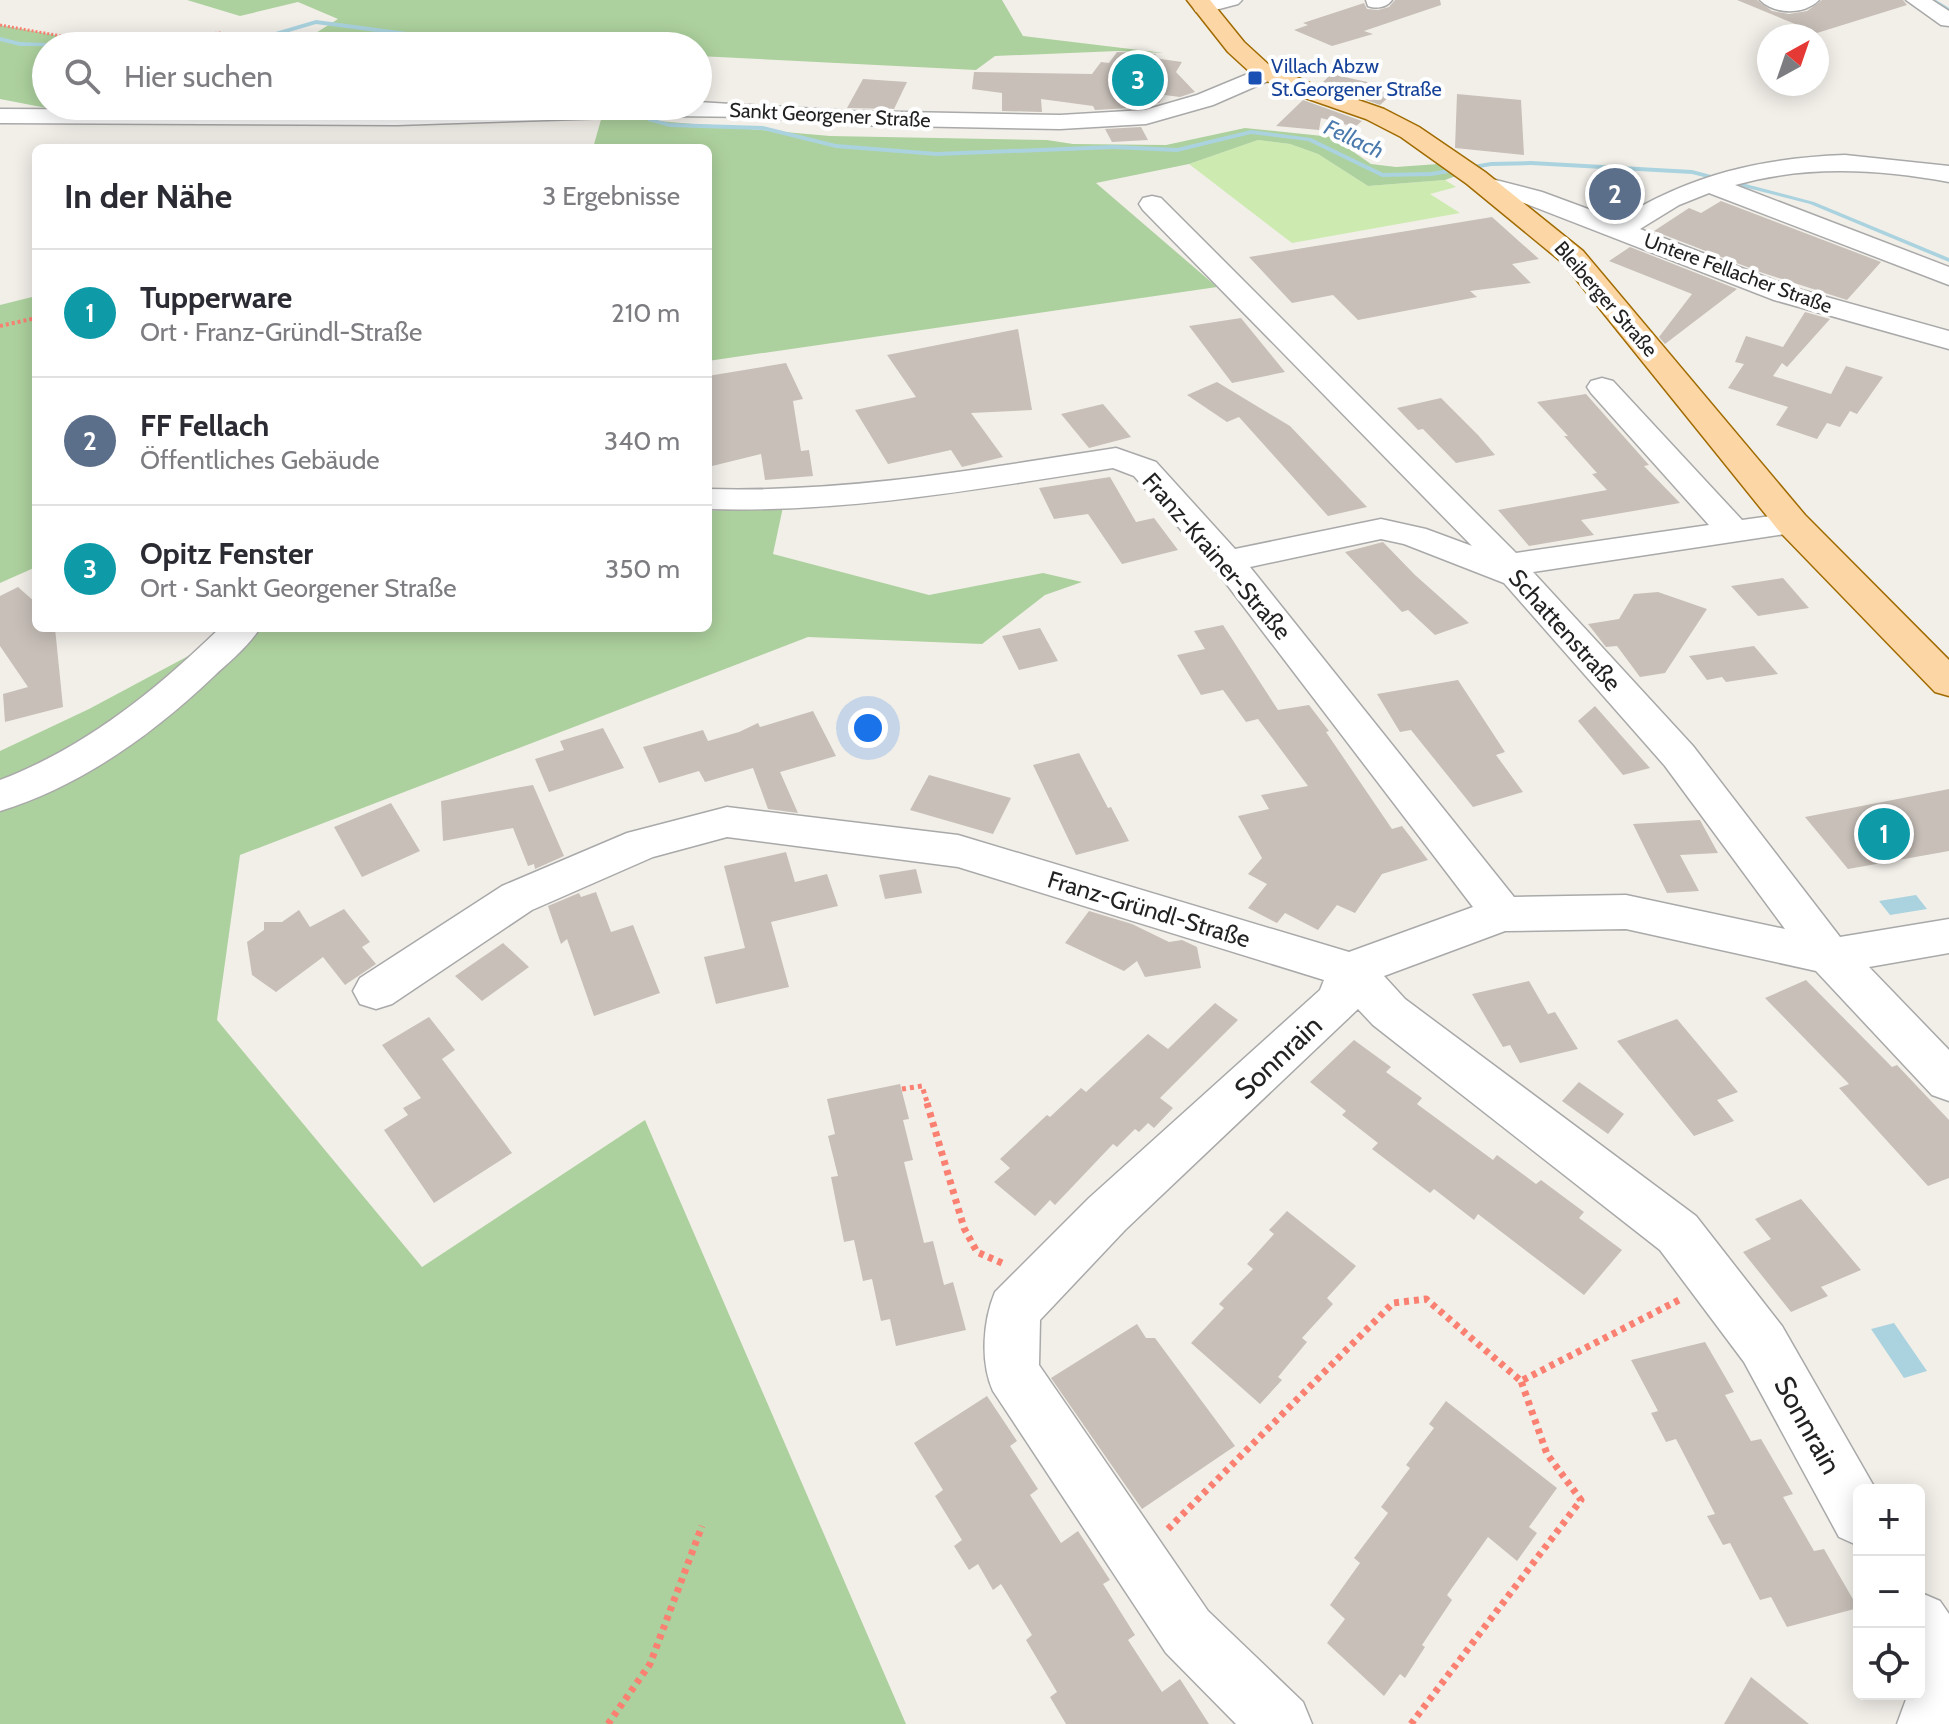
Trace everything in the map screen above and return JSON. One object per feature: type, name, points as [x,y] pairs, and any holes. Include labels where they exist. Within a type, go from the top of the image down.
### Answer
[{"type":"main road","name":"Bleiberger Straße","points":[[1201,3],[1236,47],[1267,73],[1375,114],[1410,132],[1480,181],[1573,257],[1792,523],[1949,683]]},
{"type":"street","points":[[1201,3],[1231,0]]},
{"type":"street","points":[[1771,0],[1787,6],[1808,0]]},
{"type":"street","points":[[1917,0],[1949,20]]},
{"type":"street","name":"Sankt Georgener Straße","points":[[712,111],[1060,122],[1146,117],[1205,100],[1267,73]]},
{"type":"street","name":"Sankt Georgener Straße","points":[[0,116],[32,116]]},
{"type":"street","points":[[1619,231],[1675,196],[1785,164],[1875,162],[1949,174]]},
{"type":"street","name":"Untere Fellacher Straße","points":[[1480,181],[1533,197],[1784,294],[1949,340]]},
{"type":"street","points":[[1721,182],[1949,277]]},
{"type":"street","name":"Schattenstraße","points":[[1152,204],[1512,571],[1679,756],[1830,956],[1949,1081]]},
{"type":"street","points":[[1914,309],[1949,318]]},
{"type":"street","points":[[1602,387],[1733,531]]},
{"type":"street","name":"Franz-Krainer-Straße","points":[[712,499],[765,502],[858,496],[1116,458],[1145,469],[1227,561],[1503,914]]},
{"type":"street","points":[[1227,561],[1381,529],[1414,536],[1512,571],[1792,523]]},
{"type":"street","points":[[0,796],[40,782],[137,720],[238,632]]},
{"type":"street","name":"Franz-Gründl-Straße","points":[[376,991],[517,898],[642,844],[727,822],[958,851],[1350,970]]},
{"type":"street","points":[[1350,970],[1503,914],[1626,912],[1830,956],[1949,936]]},
{"type":"street","name":"Sonnrain","points":[[1281,1724],[1187,1632],[1012,1372],[1014,1310],[1107,1214],[1339,1001],[1350,970],[1389,1012],[1678,1233],[1763,1344],[1853,1506]]},
{"type":"street","points":[[1923,1628],[1945,1663],[1937,1708],[1928,1724]]},
{"type":"path","points":[[0,25],[39,32]]},
{"type":"path","points":[[0,326],[32,319]]},
{"type":"path","points":[[902,1089],[922,1086],[964,1228],[977,1252],[995,1262],[1049,1276]]},
{"type":"path","points":[[1521,1381],[1715,1281]]},
{"type":"path","points":[[1138,1559],[1393,1303],[1426,1299],[1521,1381],[1547,1454],[1581,1500],[1411,1724]]},
{"type":"path","points":[[608,1724],[650,1664],[702,1526]]},
{"type":"green space","points":[[187,0],[1002,0],[1023,36],[1164,53],[1118,51],[995,56],[976,70],[712,57],[712,32],[317,32],[338,19],[298,2],[240,16]]},
{"type":"green space","points":[[0,25],[38,32],[32,32],[32,105],[0,99]]},
{"type":"green space","points":[[601,120],[648,120],[830,136],[1047,140],[1073,144],[1166,145],[1245,128],[1332,137],[1371,164],[1396,167],[1438,164],[1456,176],[1445,180],[1368,186],[1318,154],[1290,144],[1258,140],[1189,164],[1096,183],[1217,287],[712,360],[712,144],[594,144]]},
{"type":"green space","points":[[1258,140],[1290,144],[1318,154],[1368,186],[1445,180],[1456,187],[1430,194],[1460,213],[1292,243],[1189,164]]},
{"type":"green space","points":[[32,297],[32,569],[0,583],[0,305]]},
{"type":"green space","points":[[783,507],[773,554],[929,595],[1043,573],[1082,582],[1045,595],[982,644],[808,637],[240,855],[217,1020],[422,1267],[645,1120],[906,1724],[0,1724],[0,751],[89,709],[233,632],[712,632],[712,511]]},
{"type":"water","points":[[1916,895],[1927,909],[1890,915],[1879,901]]},
{"type":"water","points":[[1894,1323],[1927,1371],[1904,1378],[1871,1329]]},
{"type":"building","points":[[1395,0],[1440,0],[1441,5],[1364,31],[1373,34],[1332,46],[1294,30],[1308,25],[1303,23],[1364,3],[1367,9],[1378,10],[1389,7]]},
{"type":"building","points":[[1737,0],[1757,0],[1772,11],[1789,14],[1807,11],[1822,0],[1903,0],[1907,5],[1829,29],[1829,24],[1795,24]]},
{"type":"building","points":[[1117,52],[1156,54],[1154,58],[1182,62],[1176,72],[1195,92],[1180,97],[1164,95],[1159,103],[1126,99],[1130,108],[1095,110],[1093,106],[1041,99],[1042,112],[1002,111],[1002,93],[972,89],[974,72],[1092,74],[1101,62],[1109,63]]},
{"type":"building","points":[[1331,74],[1390,87],[1386,92],[1391,95],[1380,105],[1321,84]]},
{"type":"building","points":[[863,79],[907,82],[894,109],[847,108]]},
{"type":"building","points":[[1457,94],[1521,100],[1524,155],[1455,148]]},
{"type":"building","points":[[1303,100],[1362,121],[1355,127],[1321,118],[1319,130],[1276,126]]},
{"type":"building","points":[[1141,127],[1148,140],[1112,142],[1105,129]]},
{"type":"building","points":[[1721,201],[1881,262],[1847,300],[1760,272],[1654,231],[1689,208],[1701,213]]},
{"type":"building","points":[[1492,217],[1539,259],[1512,264],[1531,283],[1470,291],[1477,297],[1358,320],[1333,295],[1292,303],[1249,257]]},
{"type":"building","points":[[1630,247],[1737,289],[1665,344],[1659,337],[1692,294],[1609,261]]},
{"type":"building","points":[[1805,312],[1830,319],[1787,367],[1782,363],[1773,376],[1831,394],[1846,366],[1883,377],[1857,414],[1850,411],[1840,427],[1827,423],[1817,439],[1776,425],[1788,407],[1728,388],[1744,364],[1735,362],[1746,336],[1783,347]]},
{"type":"building","points":[[1241,318],[1285,372],[1232,383],[1189,326]]},
{"type":"building","points":[[1018,329],[1032,410],[971,413],[1003,457],[962,467],[951,450],[888,464],[855,410],[916,397],[887,355]]},
{"type":"building","points":[[786,363],[803,399],[793,401],[801,451],[809,450],[813,476],[765,480],[761,454],[712,466],[712,375]]},
{"type":"building","points":[[1217,382],[1290,426],[1367,507],[1328,516],[1239,417],[1227,422],[1187,395]]},
{"type":"building","points":[[1586,394],[1649,465],[1644,466],[1680,503],[1581,520],[1594,535],[1529,546],[1498,510],[1607,490],[1592,474],[1597,473],[1564,436],[1568,436],[1537,402]]},
{"type":"building","points":[[1441,398],[1495,455],[1456,463],[1397,408]]},
{"type":"building","points":[[1103,404],[1131,437],[1089,448],[1061,414]]},
{"type":"building","points":[[1110,477],[1136,522],[1154,518],[1178,550],[1122,564],[1088,514],[1054,519],[1039,488]]},
{"type":"building","points":[[1383,542],[1469,623],[1435,635],[1408,610],[1402,612],[1345,552]]},
{"type":"building","points":[[1783,578],[1809,608],[1758,616],[1731,586]]},
{"type":"building","points":[[18,587],[32,599],[32,632],[55,632],[63,707],[5,722],[3,694],[28,687],[0,646],[0,596]]},
{"type":"building","points":[[1658,592],[1707,609],[1665,673],[1640,677],[1617,646],[1606,647],[1588,624],[1619,619],[1634,594]]},
{"type":"building","points":[[1223,625],[1278,710],[1309,705],[1392,829],[1402,826],[1428,860],[1382,874],[1355,913],[1337,905],[1318,930],[1285,913],[1277,923],[1248,908],[1267,884],[1248,874],[1262,858],[1238,816],[1269,809],[1261,795],[1308,786],[1258,719],[1246,722],[1223,690],[1201,695],[1177,655],[1205,649],[1194,631]]},
{"type":"building","points":[[1040,628],[1058,661],[1019,670],[1002,636]]},
{"type":"building","points":[[1754,646],[1778,674],[1726,682],[1722,677],[1707,680],[1689,656]]},
{"type":"building","points":[[1458,680],[1505,752],[1496,755],[1523,792],[1473,807],[1411,730],[1400,732],[1377,694]]},
{"type":"building","points":[[1595,706],[1650,768],[1623,775],[1578,721]]},
{"type":"building","points":[[813,711],[836,756],[780,772],[798,813],[768,809],[753,768],[705,782],[699,771],[659,783],[643,747],[703,730],[708,741],[758,723],[760,727]]},
{"type":"building","points":[[603,728],[624,768],[549,792],[535,759],[564,750],[560,741]]},
{"type":"building","points":[[1079,753],[1129,841],[1076,855],[1033,765]]},
{"type":"building","points":[[929,775],[1011,798],[993,834],[910,810]]},
{"type":"building","points":[[533,785],[564,856],[535,869],[534,864],[528,866],[513,828],[443,841],[441,801]]},
{"type":"building","points":[[1949,789],[1949,851],[1848,869],[1805,817]]},
{"type":"building","points":[[391,803],[420,851],[362,877],[334,827]]},
{"type":"building","points":[[1700,820],[1718,853],[1680,855],[1699,891],[1667,893],[1633,824]]},
{"type":"building","points":[[786,852],[795,882],[827,874],[838,906],[771,922],[789,987],[716,1004],[704,957],[745,948],[724,866]]},
{"type":"building","points":[[916,869],[922,893],[885,899],[879,875]]},
{"type":"building","points":[[596,892],[611,932],[633,925],[660,993],[594,1016],[567,939],[561,944],[548,906],[579,893],[581,897]]},
{"type":"building","points":[[344,909],[370,942],[362,947],[376,964],[345,985],[323,957],[276,992],[252,975],[247,942],[264,930],[264,922],[282,922],[299,910],[310,927]]},
{"type":"building","points":[[1089,911],[1132,924],[1169,942],[1182,940],[1197,947],[1201,968],[1145,977],[1137,961],[1124,971],[1065,943]]},
{"type":"building","points":[[503,943],[529,967],[482,1001],[455,976]]},
{"type":"building","points":[[1806,980],[1892,1067],[1897,1065],[1949,1120],[1949,1178],[1928,1186],[1839,1088],[1849,1084],[1765,998]]},
{"type":"building","points":[[1529,981],[1548,1014],[1555,1012],[1578,1049],[1520,1063],[1510,1045],[1503,1047],[1472,994]]},
{"type":"building","points":[[1215,1003],[1238,1020],[1160,1098],[1173,1108],[1154,1128],[1148,1123],[1139,1132],[1135,1129],[1117,1147],[1113,1144],[1055,1205],[1050,1200],[1035,1216],[994,1182],[1010,1168],[1000,1159],[1047,1115],[1050,1117],[1081,1088],[1086,1092],[1148,1034],[1168,1049]]},
{"type":"building","points":[[429,1017],[455,1050],[442,1059],[512,1153],[434,1203],[384,1130],[408,1115],[403,1108],[421,1098],[382,1045]]},
{"type":"building","points":[[1677,1019],[1738,1092],[1717,1100],[1734,1121],[1694,1136],[1617,1041]]},
{"type":"building","points":[[1354,1040],[1391,1067],[1386,1072],[1422,1098],[1417,1104],[1493,1160],[1497,1155],[1536,1184],[1541,1180],[1584,1212],[1579,1218],[1622,1250],[1584,1295],[1478,1214],[1474,1220],[1434,1189],[1430,1193],[1372,1149],[1378,1143],[1342,1115],[1346,1111],[1310,1082]]},
{"type":"building","points":[[1579,1082],[1624,1114],[1608,1134],[1562,1101]]},
{"type":"building","points":[[900,1084],[909,1119],[903,1120],[913,1160],[904,1162],[924,1243],[933,1241],[944,1285],[953,1282],[966,1330],[896,1346],[890,1319],[881,1321],[872,1279],[863,1281],[854,1240],[844,1242],[831,1177],[838,1176],[828,1136],[835,1134],[827,1099]]},
{"type":"building","points":[[1801,1199],[1861,1270],[1821,1287],[1828,1296],[1791,1312],[1743,1252],[1771,1239],[1755,1219]]},
{"type":"building","points":[[1287,1211],[1356,1266],[1327,1298],[1333,1304],[1302,1338],[1307,1342],[1278,1377],[1282,1380],[1260,1404],[1191,1343],[1224,1308],[1219,1304],[1253,1269],[1247,1264],[1274,1234],[1269,1230]]},
{"type":"building","points":[[1137,1324],[1146,1338],[1155,1338],[1235,1446],[1142,1509],[1051,1378]]},
{"type":"building","points":[[1705,1342],[1734,1392],[1725,1395],[1751,1441],[1761,1439],[1793,1494],[1783,1497],[1814,1551],[1824,1549],[1853,1599],[1853,1609],[1787,1627],[1771,1597],[1760,1600],[1730,1543],[1723,1545],[1707,1516],[1715,1514],[1676,1439],[1666,1442],[1651,1413],[1658,1411],[1631,1360]]},
{"type":"building","points":[[987,1396],[1017,1441],[1010,1446],[1038,1489],[1030,1495],[1061,1543],[1078,1531],[1110,1580],[1103,1584],[1135,1635],[1128,1640],[1162,1692],[1180,1679],[1209,1724],[1066,1724],[1050,1697],[1057,1692],[1026,1640],[1032,1635],[1001,1584],[993,1590],[978,1564],[969,1570],[954,1546],[962,1540],[935,1496],[943,1490],[914,1443]]},
{"type":"building","points":[[1446,1401],[1557,1488],[1529,1527],[1537,1533],[1517,1561],[1488,1537],[1447,1595],[1452,1600],[1422,1645],[1425,1647],[1405,1678],[1400,1674],[1384,1696],[1327,1643],[1345,1619],[1330,1605],[1360,1563],[1354,1558],[1388,1513],[1381,1507],[1410,1468],[1406,1465],[1434,1428],[1429,1424]]},
{"type":"building","points":[[1751,1677],[1809,1724],[1724,1724]]},
{"type":"waterway","points":[[1932,0],[1949,10]]},
{"type":"waterway","name":"Fellach","points":[[282,32],[316,22],[392,32]]},
{"type":"waterway","name":"Fellach","points":[[0,39],[32,44]]},
{"type":"waterway","name":"Fellach","points":[[650,120],[670,125],[763,128],[836,146],[937,154],[1114,147],[1177,150],[1251,132],[1309,139],[1382,175],[1431,174],[1491,164],[1531,163],[1692,172],[1812,203],[1949,260]]},
{"type":"place","name":"Villach Abzw St.Georgener Straße","points":[[1255,78]]},
{"type":"place","name":"Opitz Fenster","points":[[1138,80]]},
{"type":"place","name":"FF Fellach","points":[[1615,194]]},
{"type":"place","name":"Tupperware","points":[[1884,834]]}]
